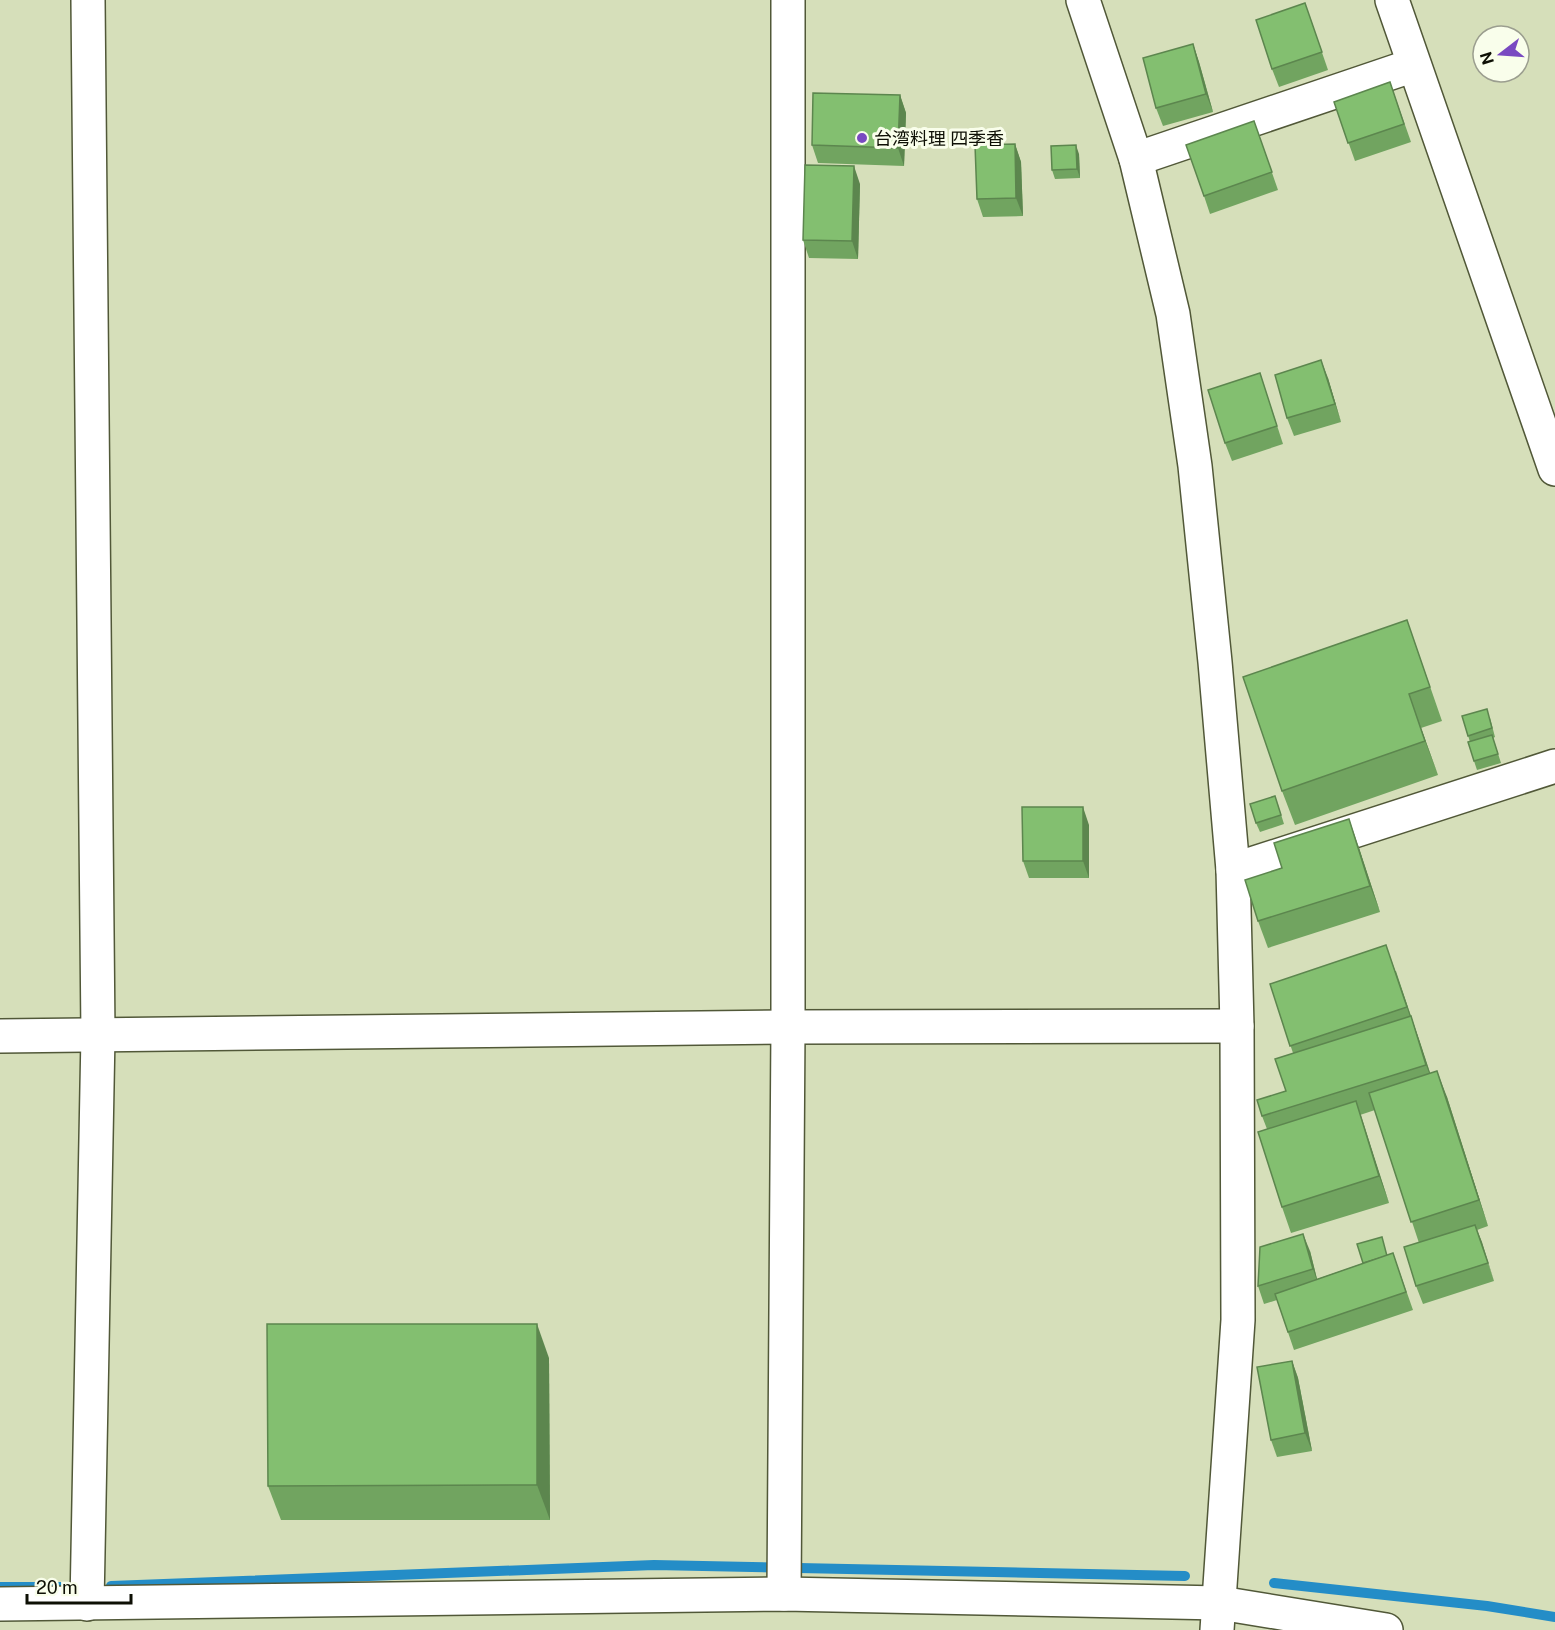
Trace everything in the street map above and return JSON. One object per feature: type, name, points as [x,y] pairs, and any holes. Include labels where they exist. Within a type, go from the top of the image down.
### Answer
[{"type":"street","points":[[87,1604],[98,1035],[88,0]]},
{"type":"street","points":[[784,1594],[788,1028],[788,0]]},
{"type":"street","points":[[1083,0],[1136,159],[1173,314],[1195,466],[1233,870],[1237,1026],[1238,1320],[1219,1617]]},
{"type":"street","points":[[1392,0],[1555,469]]},
{"type":"street","points":[[1136,159],[1414,65]]},
{"type":"street","points":[[1233,870],[1555,766]]},
{"type":"street","points":[[0,1036],[1237,1026]]},
{"type":"street","points":[[0,1604],[784,1594],[1219,1617],[1386,1630]]},
{"type":"building","points":[[1305,3],[1322,52],[1272,69],[1256,20]]},
{"type":"building","points":[[1193,44],[1206,94],[1156,108],[1143,58]]},
{"type":"building","points":[[1390,82],[1404,124],[1348,143],[1334,102]]},
{"type":"building","name":"台湾料理 四季香","points":[[813,93],[900,95],[898,148],[812,145]]},
{"type":"building","points":[[1254,121],[1272,172],[1204,196],[1186,145]]},
{"type":"building","points":[[1015,144],[1016,198],[977,199],[975,145]]},
{"type":"building","points":[[1076,145],[1077,169],[1052,170],[1051,146]]},
{"type":"building","points":[[805,165],[854,166],[852,241],[803,240]]},
{"type":"building","points":[[1321,360],[1335,404],[1287,418],[1275,375]]},
{"type":"building","points":[[1260,373],[1277,426],[1225,443],[1208,390]]},
{"type":"building","points":[[1407,620],[1430,687],[1409,694],[1425,741],[1282,791],[1243,677]]},
{"type":"building","points":[[1487,709],[1492,728],[1468,736],[1462,716]]},
{"type":"building","points":[[1492,735],[1498,754],[1474,761],[1468,742]]},
{"type":"building","points":[[1275,796],[1281,815],[1256,823],[1250,804]]},
{"type":"building","points":[[1022,807],[1083,807],[1083,861],[1023,861]]},
{"type":"building","points":[[1349,819],[1370,886],[1258,921],[1245,880],[1282,868],[1274,843]]},
{"type":"building","points":[[1386,945],[1407,1007],[1290,1046],[1270,984]]},
{"type":"building","points":[[1411,1016],[1426,1065],[1262,1116],[1257,1100],[1286,1091],[1275,1059]]},
{"type":"building","points":[[1437,1071],[1479,1200],[1411,1222],[1369,1093]]},
{"type":"building","points":[[1356,1101],[1379,1176],[1282,1207],[1258,1132]]},
{"type":"building","points":[[1475,1225],[1488,1263],[1416,1286],[1404,1247]]},
{"type":"building","points":[[1303,1234],[1313,1269],[1258,1286],[1260,1247]]},
{"type":"building","points":[[1382,1237],[1387,1256],[1363,1263],[1357,1244]]},
{"type":"building","points":[[1393,1253],[1406,1292],[1288,1332],[1275,1294]]},
{"type":"building","points":[[267,1324],[537,1324],[537,1485],[268,1486]]},
{"type":"building","points":[[1292,1361],[1305,1433],[1271,1440],[1257,1367]]},
{"type":"waterway","points":[[111,1586],[654,1565],[1185,1576]]},
{"type":"waterway","points":[[1274,1583],[1487,1606],[1555,1617]]},
{"type":"waterway","points":[[0,1587],[65,1587]]},
{"type":"place","name":"台湾料理 四季香","points":[[862,138]]}]
